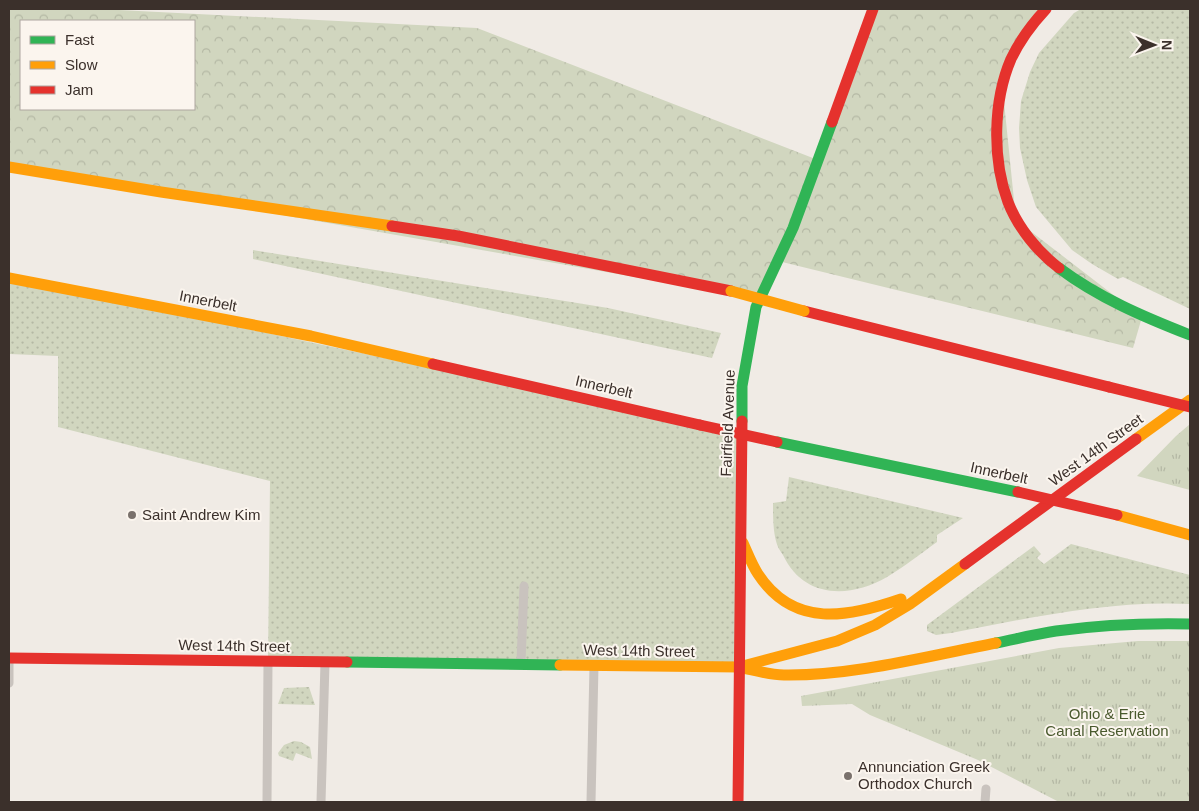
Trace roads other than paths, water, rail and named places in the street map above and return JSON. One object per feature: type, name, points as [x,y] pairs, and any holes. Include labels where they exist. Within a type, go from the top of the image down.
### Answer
[{"type":"main road","name":"Fairfield Avenue","points":[[738,802],[742,386],[756,307],[793,228],[873,9]]},
{"type":"main road","points":[[1046,9],[1025,34],[1009,64],[1000,91],[996,132],[997,159],[1003,191],[1016,220],[1032,244],[1057,268],[1080,285],[1111,303],[1190,336]]},
{"type":"main road","points":[[9,167],[161,192],[458,236],[731,292],[1190,407]]},
{"type":"main road","name":"Innerbelt","points":[[9,278],[311,336],[777,442],[1018,492],[1117,515],[1190,535]]},
{"type":"main road","name":"West 14th Street","points":[[9,658],[739,668],[836,641],[875,625],[910,604],[1190,400]]},
{"type":"main road","points":[[740,538],[759,576],[768,587],[788,605],[802,612],[817,615],[838,615],[884,605],[901,598],[938,575],[975,557]]},
{"type":"main road","points":[[739,668],[782,674],[821,674],[889,664],[1055,631],[1154,623],[1190,624]]},
{"type":"lane","points":[[521,665],[524,586]]},
{"type":"lane","points":[[9,658],[9,683]]},
{"type":"lane","points":[[267,802],[268,662]]},
{"type":"lane","points":[[321,802],[325,662]]},
{"type":"lane","points":[[592,802],[594,666]]},
{"type":"lane","points":[[985,802],[986,789]]},
{"type":"place","name":"Saint Andrew Kim","points":[[132,515]]},
{"type":"place","name":"Annunciation Greek Orthodox Church","points":[[848,776]]},
{"type":"park label","name":"Ohio & Erie Canal Reservation","points":[[1107,722]]}]
